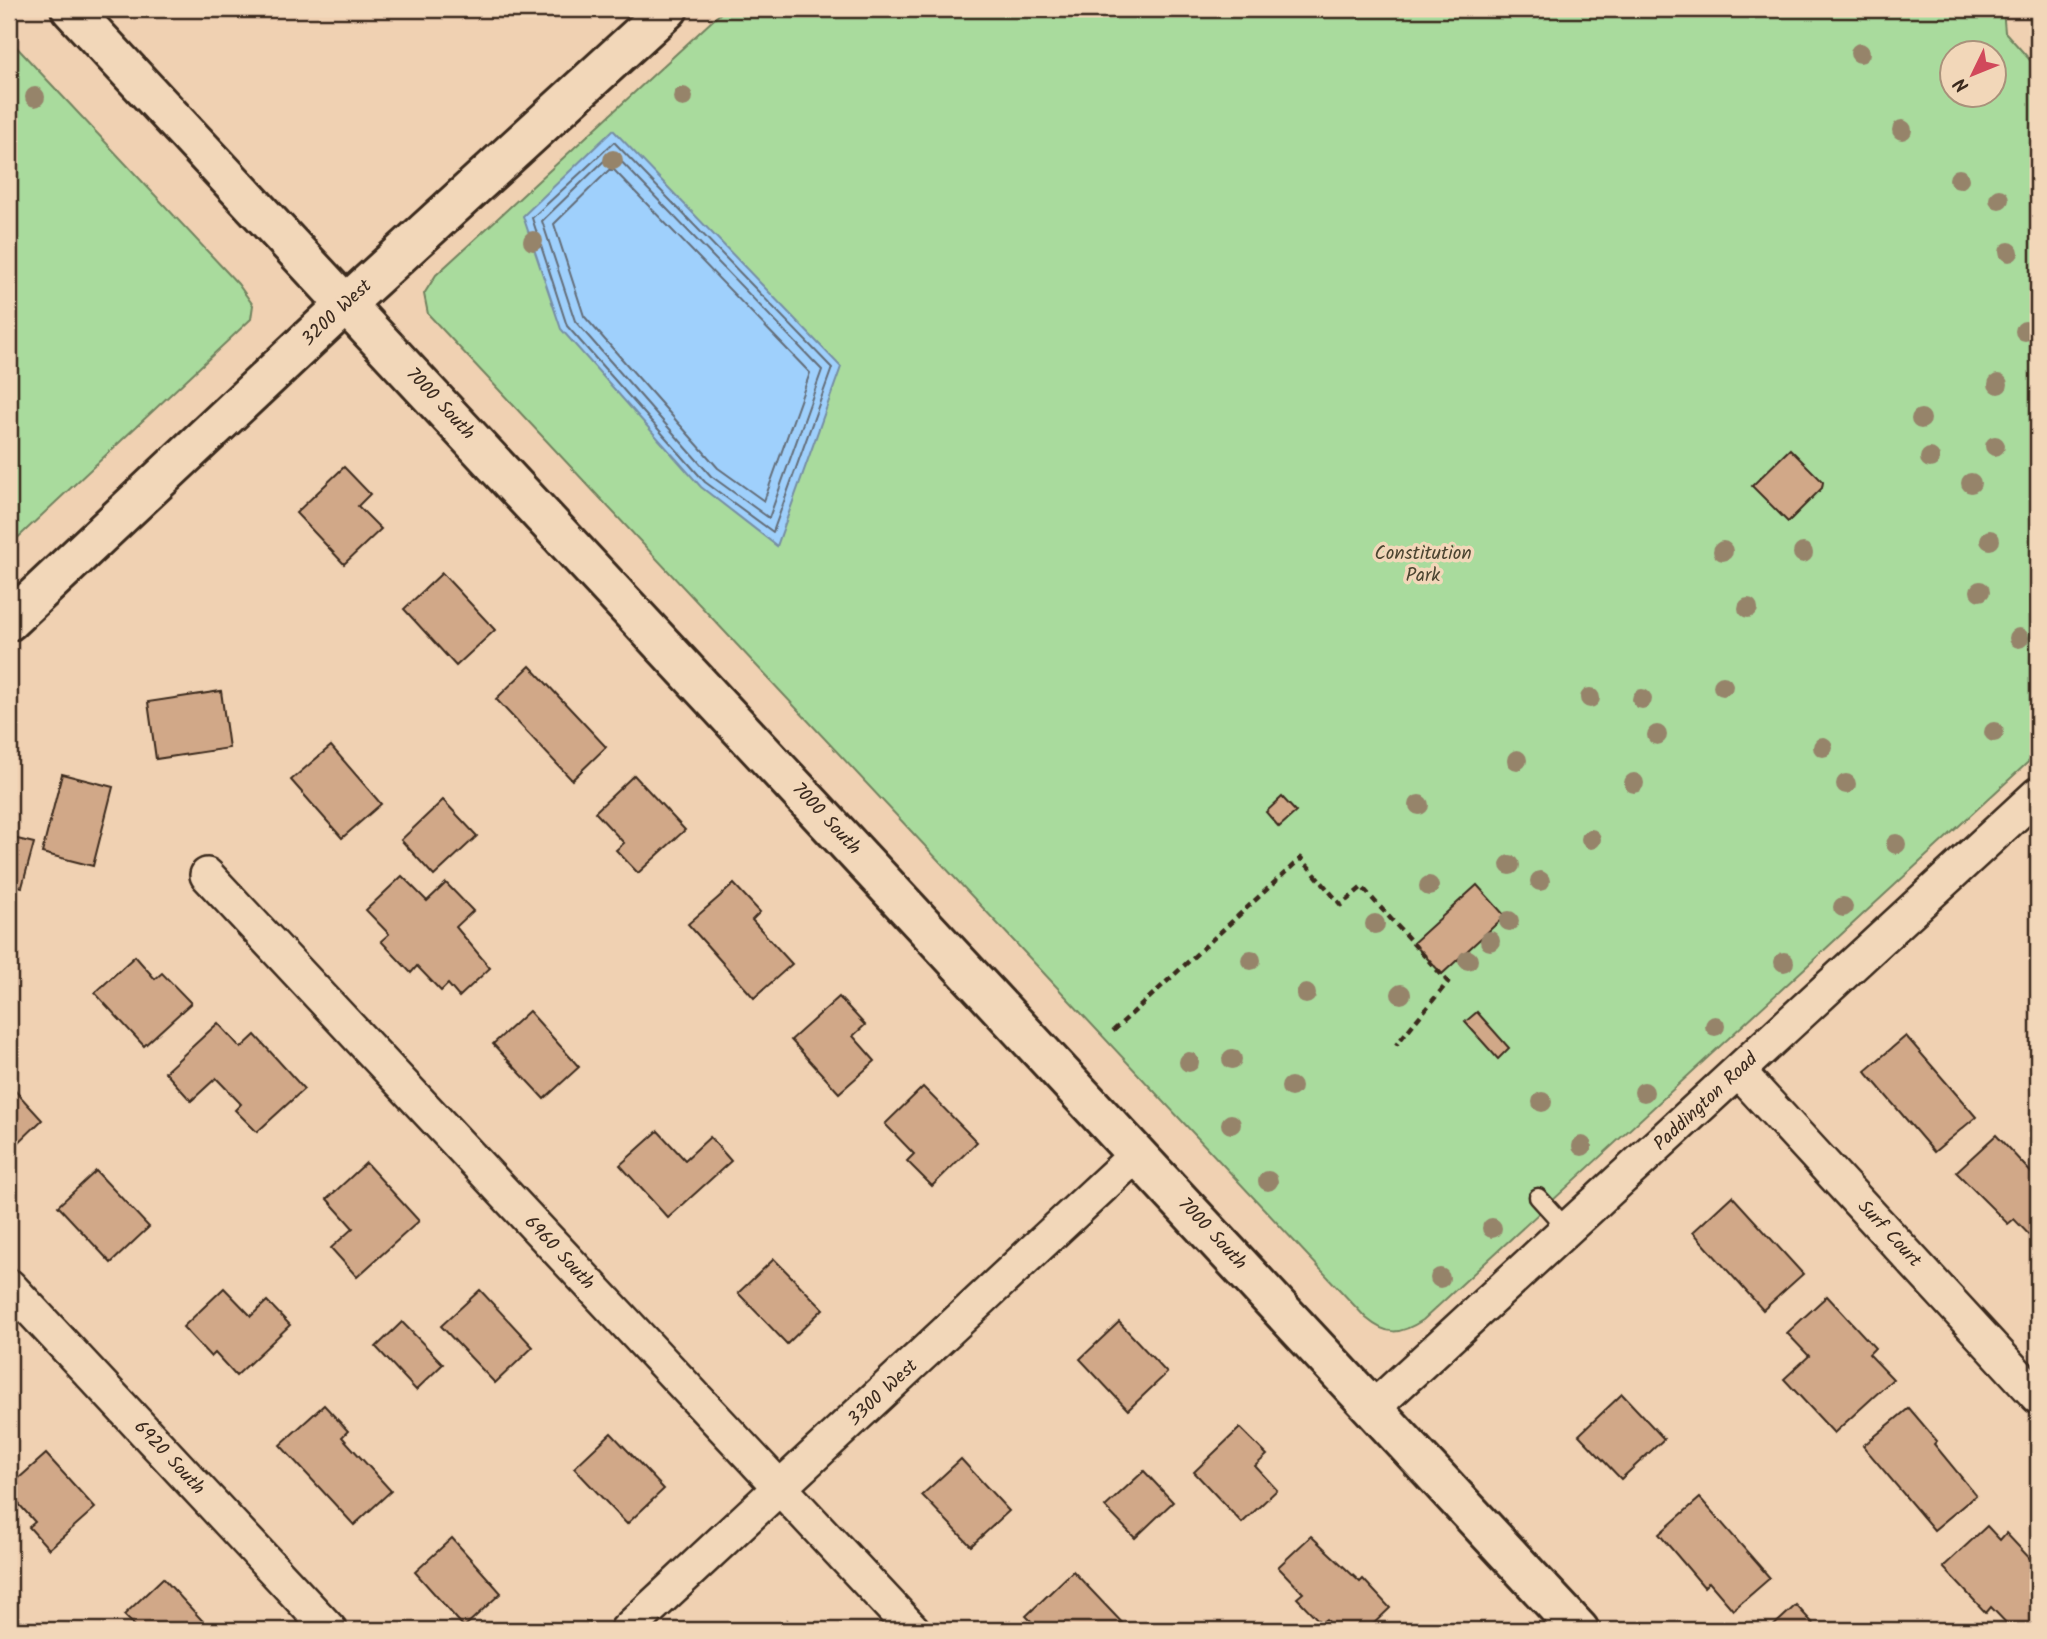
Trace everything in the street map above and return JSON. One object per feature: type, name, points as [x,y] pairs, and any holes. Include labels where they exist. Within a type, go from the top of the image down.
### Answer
[{"type":"main road","name":"7000 South","points":[[71,9],[1579,1630]]},
{"type":"main road","name":"3200 West","points":[[9,621],[347,303],[668,9]]},
{"type":"street","name":"Paddington Road","points":[[1373,1408],[2038,794]]},
{"type":"street","name":"6960 South","points":[[207,875],[913,1630]]},
{"type":"street","name":"Surf Court","points":[[1739,1072],[2038,1397]]},
{"type":"street","name":"3300 West","points":[[627,1630],[1137,1154]]},
{"type":"street","name":"6920 South","points":[[9,1286],[330,1630]]},
{"type":"lane","points":[[1538,1197],[1568,1230]]},
{"type":"path","points":[[1113,1031],[1301,858],[1342,905],[1362,887],[1448,982],[1396,1045]]},
{"type":"green space","name":"Constitution Park","points":[[725,9],[2003,9],[2005,32],[2038,69],[2038,753],[1423,1320],[1400,1331],[1387,1330],[1366,1318],[428,314],[424,294],[436,275]]},
{"type":"green space","points":[[9,39],[238,284],[253,305],[251,319],[9,546]]},
{"type":"water","points":[[613,130],[841,367],[777,546],[701,487],[561,329],[523,216]]},
{"type":"building","points":[[1790,449],[1823,482],[1822,488],[1788,522],[1752,486]]},
{"type":"building","points":[[344,467],[370,494],[358,506],[381,529],[344,564],[296,513]]},
{"type":"building","points":[[442,573],[495,630],[456,666],[404,609]]},
{"type":"building","points":[[530,666],[606,747],[572,780],[496,699]]},
{"type":"building","points":[[221,691],[229,748],[156,759],[148,702]]},
{"type":"building","points":[[331,746],[381,804],[342,838],[291,780]]},
{"type":"building","points":[[62,774],[113,787],[93,866],[42,853]]},
{"type":"building","points":[[634,775],[685,830],[638,873],[616,850],[624,843],[595,812]]},
{"type":"building","points":[[1282,797],[1296,812],[1279,827],[1266,812]]},
{"type":"building","points":[[443,800],[477,836],[434,876],[401,840]]},
{"type":"building","points":[[9,837],[34,843],[22,887],[9,883]]},
{"type":"building","points":[[402,876],[427,901],[446,883],[473,911],[456,927],[490,968],[459,997],[448,984],[441,991],[417,966],[411,973],[381,941],[389,934],[366,910]]},
{"type":"building","points":[[734,884],[760,912],[752,920],[792,964],[754,998],[688,924]]},
{"type":"building","points":[[1477,885],[1505,916],[1442,974],[1413,943]]},
{"type":"building","points":[[135,956],[155,979],[162,973],[191,1003],[144,1046],[95,993]]},
{"type":"building","points":[[839,997],[865,1025],[853,1036],[875,1061],[839,1093],[791,1040]]},
{"type":"building","points":[[529,1011],[579,1067],[544,1099],[493,1044]]},
{"type":"building","points":[[1477,1012],[1509,1048],[1498,1059],[1465,1022]]},
{"type":"building","points":[[218,1023],[241,1048],[255,1035],[304,1089],[257,1132],[235,1110],[241,1104],[216,1078],[191,1101],[165,1072]]},
{"type":"building","points":[[1906,1036],[1976,1117],[1934,1152],[1865,1071]]},
{"type":"building","points":[[9,1084],[42,1120],[9,1152]]},
{"type":"building","points":[[923,1087],[977,1142],[932,1186],[907,1161],[914,1154],[885,1124]]},
{"type":"building","points":[[658,1131],[685,1160],[710,1137],[731,1161],[668,1218],[620,1165]]},
{"type":"building","points":[[1996,1135],[2038,1180],[2038,1244],[2014,1219],[2008,1224],[1956,1172]]},
{"type":"building","points":[[366,1163],[419,1221],[357,1277],[331,1248],[353,1228],[327,1199]]},
{"type":"building","points":[[96,1171],[149,1227],[111,1263],[58,1206]]},
{"type":"building","points":[[1732,1196],[1803,1274],[1763,1310],[1693,1232]]},
{"type":"building","points":[[774,1259],[823,1309],[787,1344],[738,1293]]},
{"type":"building","points":[[224,1288],[251,1316],[267,1301],[290,1325],[236,1376],[215,1353],[211,1357],[183,1327]]},
{"type":"building","points":[[480,1290],[533,1347],[495,1383],[441,1326]]},
{"type":"building","points":[[1827,1296],[1875,1348],[1869,1354],[1893,1379],[1834,1433],[1784,1379],[1809,1356],[1787,1333]]},
{"type":"building","points":[[402,1322],[443,1364],[416,1390],[376,1347]]},
{"type":"building","points":[[1119,1322],[1167,1373],[1128,1410],[1080,1359]]},
{"type":"building","points":[[1622,1394],[1664,1439],[1621,1479],[1579,1435]]},
{"type":"building","points":[[324,1405],[348,1431],[342,1437],[391,1491],[354,1525],[280,1445]]},
{"type":"building","points":[[1909,1408],[1937,1441],[1934,1444],[1976,1495],[1934,1530],[1863,1446]]},
{"type":"building","points":[[1240,1428],[1267,1455],[1255,1466],[1277,1490],[1242,1523],[1194,1472]]},
{"type":"building","points":[[611,1433],[664,1489],[627,1524],[574,1468]]},
{"type":"building","points":[[46,1454],[95,1508],[49,1549],[29,1527],[35,1522],[9,1493],[9,1487]]},
{"type":"building","points":[[961,1459],[1009,1511],[971,1546],[922,1495]]},
{"type":"building","points":[[1144,1471],[1173,1502],[1135,1538],[1105,1507]]},
{"type":"building","points":[[1700,1498],[1770,1578],[1733,1610],[1709,1582],[1704,1587],[1659,1534]]},
{"type":"building","points":[[1987,1526],[2000,1540],[2006,1533],[2035,1564],[2029,1570],[2038,1580],[2038,1630],[2013,1630],[1991,1607],[1986,1613],[1943,1567]]},
{"type":"building","points":[[1311,1536],[1360,1582],[1363,1579],[1390,1608],[1367,1630],[1337,1630],[1326,1619],[1321,1623],[1297,1598],[1303,1593],[1278,1567]]},
{"type":"building","points":[[452,1538],[501,1593],[464,1627],[415,1572]]},
{"type":"building","points":[[1073,1571],[1129,1630],[1040,1630],[1026,1616]]},
{"type":"building","points":[[163,1578],[211,1630],[139,1630],[124,1615]]},
{"type":"building","points":[[1796,1605],[1819,1630],[1769,1630]]},
{"type":"building","points":[[787,1620],[797,1630],[776,1630]]}]
